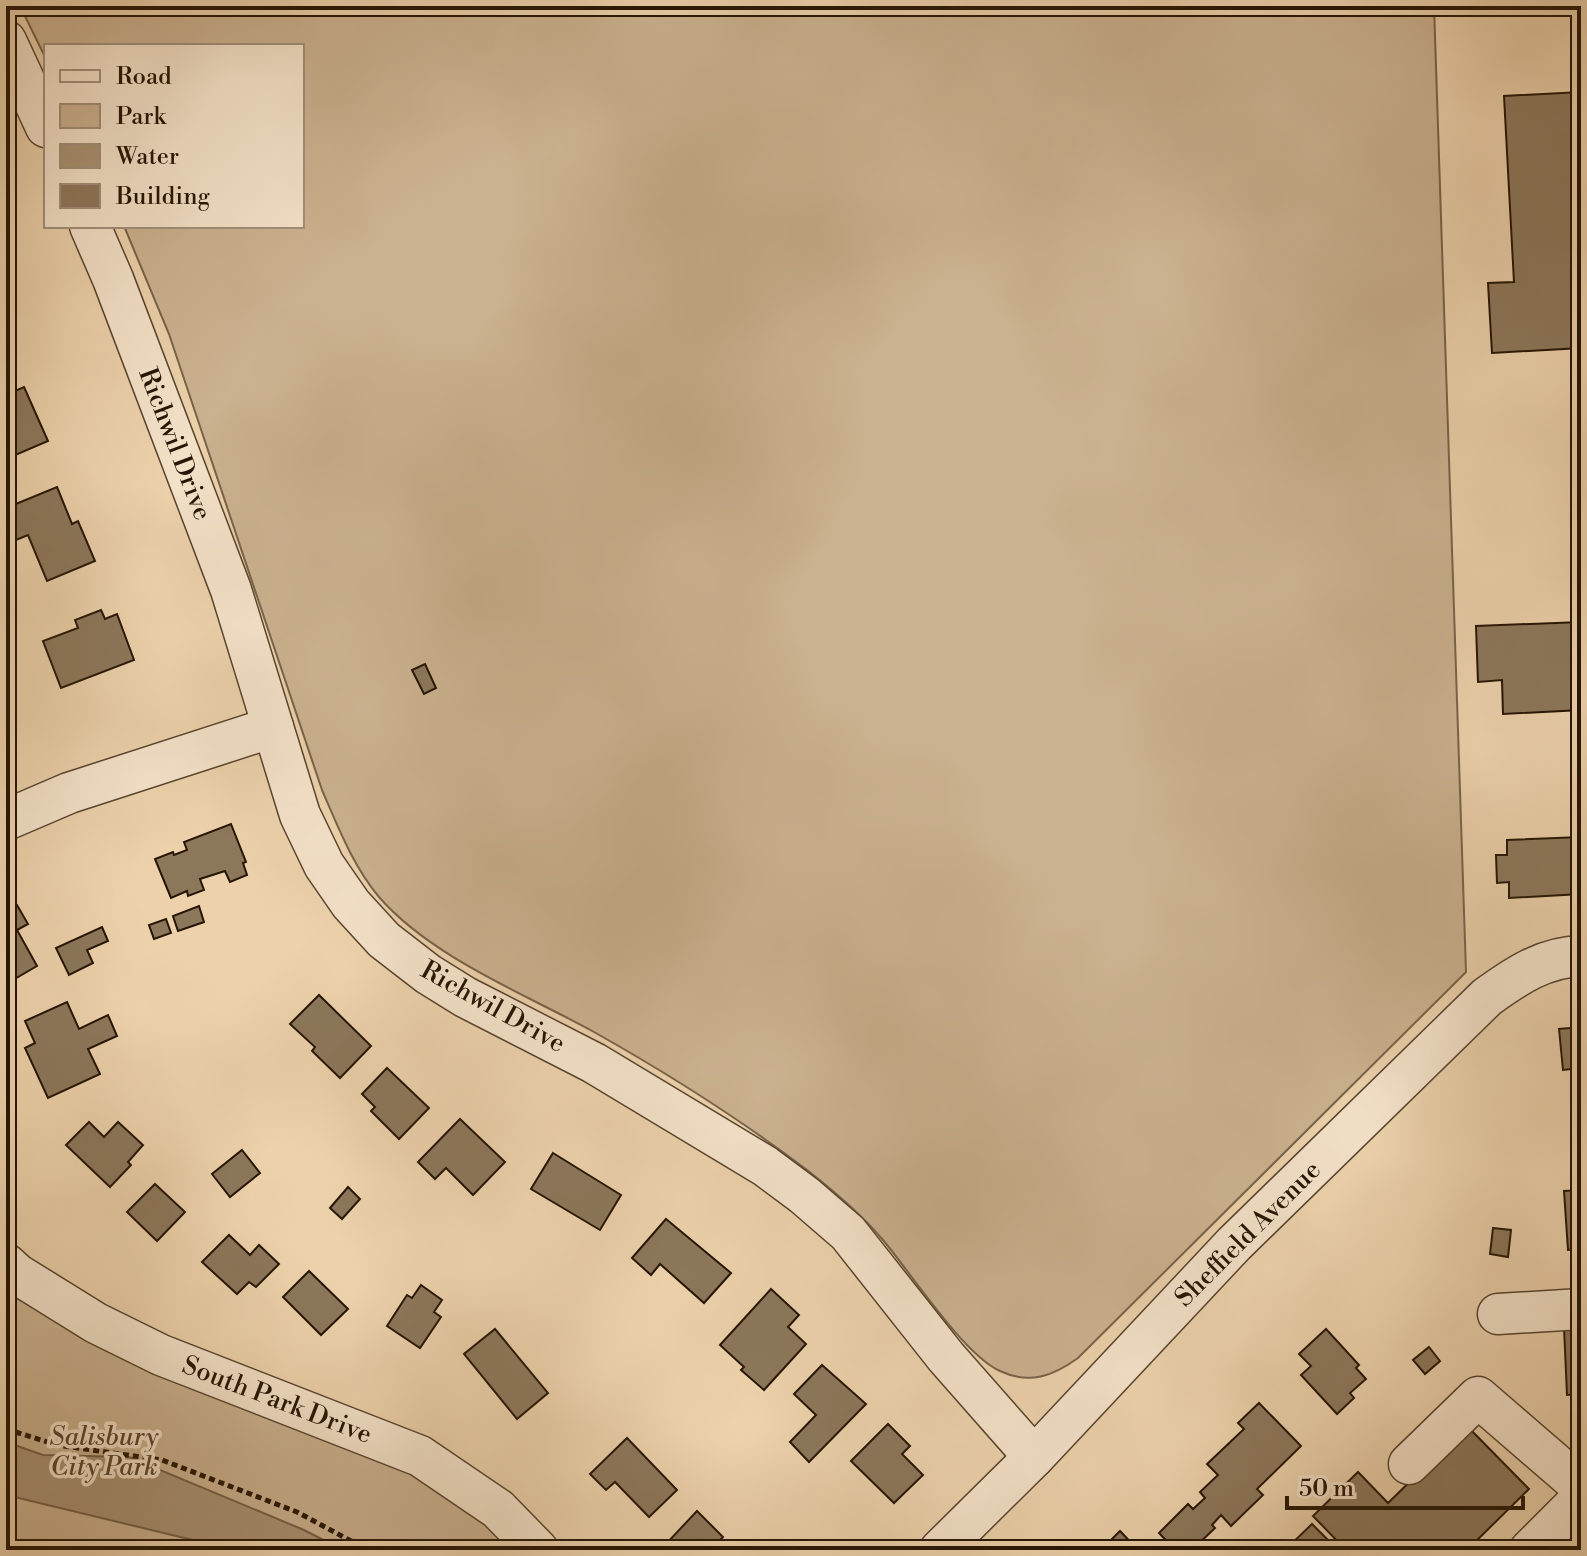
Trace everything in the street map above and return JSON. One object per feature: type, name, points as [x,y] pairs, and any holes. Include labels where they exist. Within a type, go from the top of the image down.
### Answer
[{"type":"street","points":[[6,41],[44,123]]},
{"type":"street","name":"Richwil Drive","points":[[91,228],[231,590],[300,815],[324,865],[351,904],[384,940],[428,974],[465,997],[594,1063],[765,1166],[804,1195],[848,1233],[946,1357],[1034,1457]]},
{"type":"street","points":[[6,820],[69,793],[273,727]]},
{"type":"street","name":"Sheffield Avenue","points":[[940,1550],[1034,1457],[1234,1244],[1487,997],[1527,968],[1581,956]]},
{"type":"street","name":"South Park Drive","points":[[6,1264],[96,1323],[161,1355],[420,1456],[498,1509],[538,1550]]},
{"type":"street","points":[[1498,1314],[1581,1309]]},
{"type":"street","points":[[1409,1464],[1478,1397],[1581,1486]]},
{"type":"street","points":[[1530,1550],[1581,1499]]},
{"type":"path","points":[[6,1429],[57,1445],[162,1460],[297,1512],[368,1550]]},
{"type":"green space","points":[[20,6],[1434,6],[1466,972],[1078,1358],[1050,1374],[1031,1378],[1011,1375],[985,1362],[938,1312],[875,1230],[807,1170],[730,1115],[649,1064],[452,956],[400,918],[370,885],[347,846],[322,790],[169,334],[125,228],[304,228],[304,44],[44,44],[44,55]]},
{"type":"green space","name":"Salisbury City Park","points":[[6,1284],[346,1438],[461,1499],[515,1550],[6,1550]]},
{"type":"water","points":[[6,1442],[43,1455],[129,1457],[304,1530],[343,1550],[220,1550],[201,1542],[6,1495]]},
{"type":"building","points":[[1581,92],[1581,348],[1492,353],[1488,283],[1514,282],[1504,96]]},
{"type":"building","points":[[24,387],[48,441],[13,456],[6,442],[6,395]]},
{"type":"building","points":[[57,487],[72,524],[78,521],[95,561],[47,581],[28,535],[6,544],[6,508]]},
{"type":"building","points":[[101,610],[105,619],[117,614],[134,660],[61,688],[43,641],[78,628],[75,620]]},
{"type":"building","points":[[1581,622],[1581,710],[1503,714],[1502,680],[1478,682],[1476,626]]},
{"type":"building","points":[[425,664],[436,688],[424,694],[412,670]]},
{"type":"building","points":[[231,824],[246,862],[243,863],[247,875],[230,882],[225,871],[200,879],[204,890],[188,896],[187,891],[171,898],[155,859],[187,850],[184,842]]},
{"type":"building","points":[[1581,837],[1581,894],[1509,898],[1509,882],[1497,883],[1496,855],[1507,855],[1507,840]]},
{"type":"building","points":[[17,905],[28,924],[17,930],[37,966],[6,984],[6,911]]},
{"type":"building","points":[[199,906],[204,922],[178,931],[173,916]]},
{"type":"building","points":[[166,919],[171,933],[154,939],[149,925]]},
{"type":"building","points":[[102,927],[108,941],[87,950],[93,963],[69,975],[56,948]]},
{"type":"building","points":[[319,995],[371,1046],[340,1078],[312,1051],[315,1047],[290,1024]]},
{"type":"building","points":[[67,1002],[79,1029],[108,1015],[117,1036],[88,1049],[100,1074],[48,1098],[25,1048],[35,1043],[25,1021]]},
{"type":"building","points":[[1581,1027],[1581,1068],[1563,1070],[1559,1029]]},
{"type":"building","points":[[387,1068],[429,1108],[399,1139],[371,1111],[375,1107],[362,1094]]},
{"type":"building","points":[[1575,1097],[1581,1097],[1581,1155],[1578,1155]]},
{"type":"building","points":[[460,1119],[505,1162],[473,1195],[446,1168],[435,1179],[418,1162]]},
{"type":"building","points":[[89,1122],[104,1137],[118,1122],[143,1145],[128,1162],[131,1165],[110,1187],[66,1145]]},
{"type":"building","points":[[242,1150],[260,1173],[230,1197],[212,1174]]},
{"type":"building","points":[[553,1153],[621,1195],[600,1230],[531,1189]]},
{"type":"building","points":[[155,1184],[185,1212],[157,1241],[127,1212]]},
{"type":"building","points":[[348,1187],[360,1199],[342,1219],[330,1208]]},
{"type":"building","points":[[1581,1190],[1581,1249],[1568,1250],[1564,1191]]},
{"type":"building","points":[[666,1219],[731,1273],[704,1303],[660,1264],[651,1275],[632,1258]]},
{"type":"building","points":[[1493,1228],[1511,1230],[1508,1257],[1490,1254]]},
{"type":"building","points":[[229,1235],[250,1255],[259,1245],[279,1264],[256,1287],[249,1282],[237,1294],[202,1262]]},
{"type":"building","points":[[309,1271],[348,1309],[321,1335],[283,1297]]},
{"type":"building","points":[[421,1285],[442,1300],[434,1312],[441,1317],[420,1348],[387,1326],[407,1295],[412,1298]]},
{"type":"building","points":[[771,1289],[799,1315],[788,1327],[806,1344],[764,1390],[741,1370],[744,1367],[720,1345]]},
{"type":"building","points":[[1581,1325],[1581,1394],[1567,1395],[1564,1327]]},
{"type":"building","points":[[495,1329],[548,1393],[517,1419],[464,1354]]},
{"type":"building","points":[[1326,1329],[1359,1365],[1356,1368],[1366,1379],[1350,1393],[1354,1398],[1337,1414],[1301,1375],[1311,1366],[1299,1354]]},
{"type":"building","points":[[1429,1347],[1440,1361],[1425,1374],[1413,1360]]},
{"type":"building","points":[[822,1365],[866,1404],[809,1462],[790,1442],[816,1415],[794,1394]]},
{"type":"building","points":[[1259,1403],[1301,1446],[1257,1489],[1263,1495],[1231,1526],[1221,1515],[1212,1525],[1215,1528],[1192,1550],[1175,1550],[1159,1533],[1188,1504],[1193,1509],[1205,1498],[1200,1492],[1218,1475],[1207,1464],[1244,1429],[1238,1423]]},
{"type":"building","points":[[888,1424],[910,1446],[902,1454],[923,1475],[894,1503],[851,1461]]},
{"type":"building","points":[[1467,1426],[1529,1489],[1467,1550],[1370,1550],[1362,1542],[1355,1550],[1346,1550],[1313,1516],[1358,1472],[1388,1503]]},
{"type":"building","points":[[627,1438],[677,1490],[649,1517],[615,1482],[606,1490],[590,1474]]},
{"type":"building","points":[[697,1511],[723,1537],[711,1550],[670,1550],[665,1545]]},
{"type":"building","points":[[1312,1524],[1336,1548],[1334,1550],[1285,1550]]},
{"type":"building","points":[[1120,1531],[1138,1550],[1101,1550]]}]
